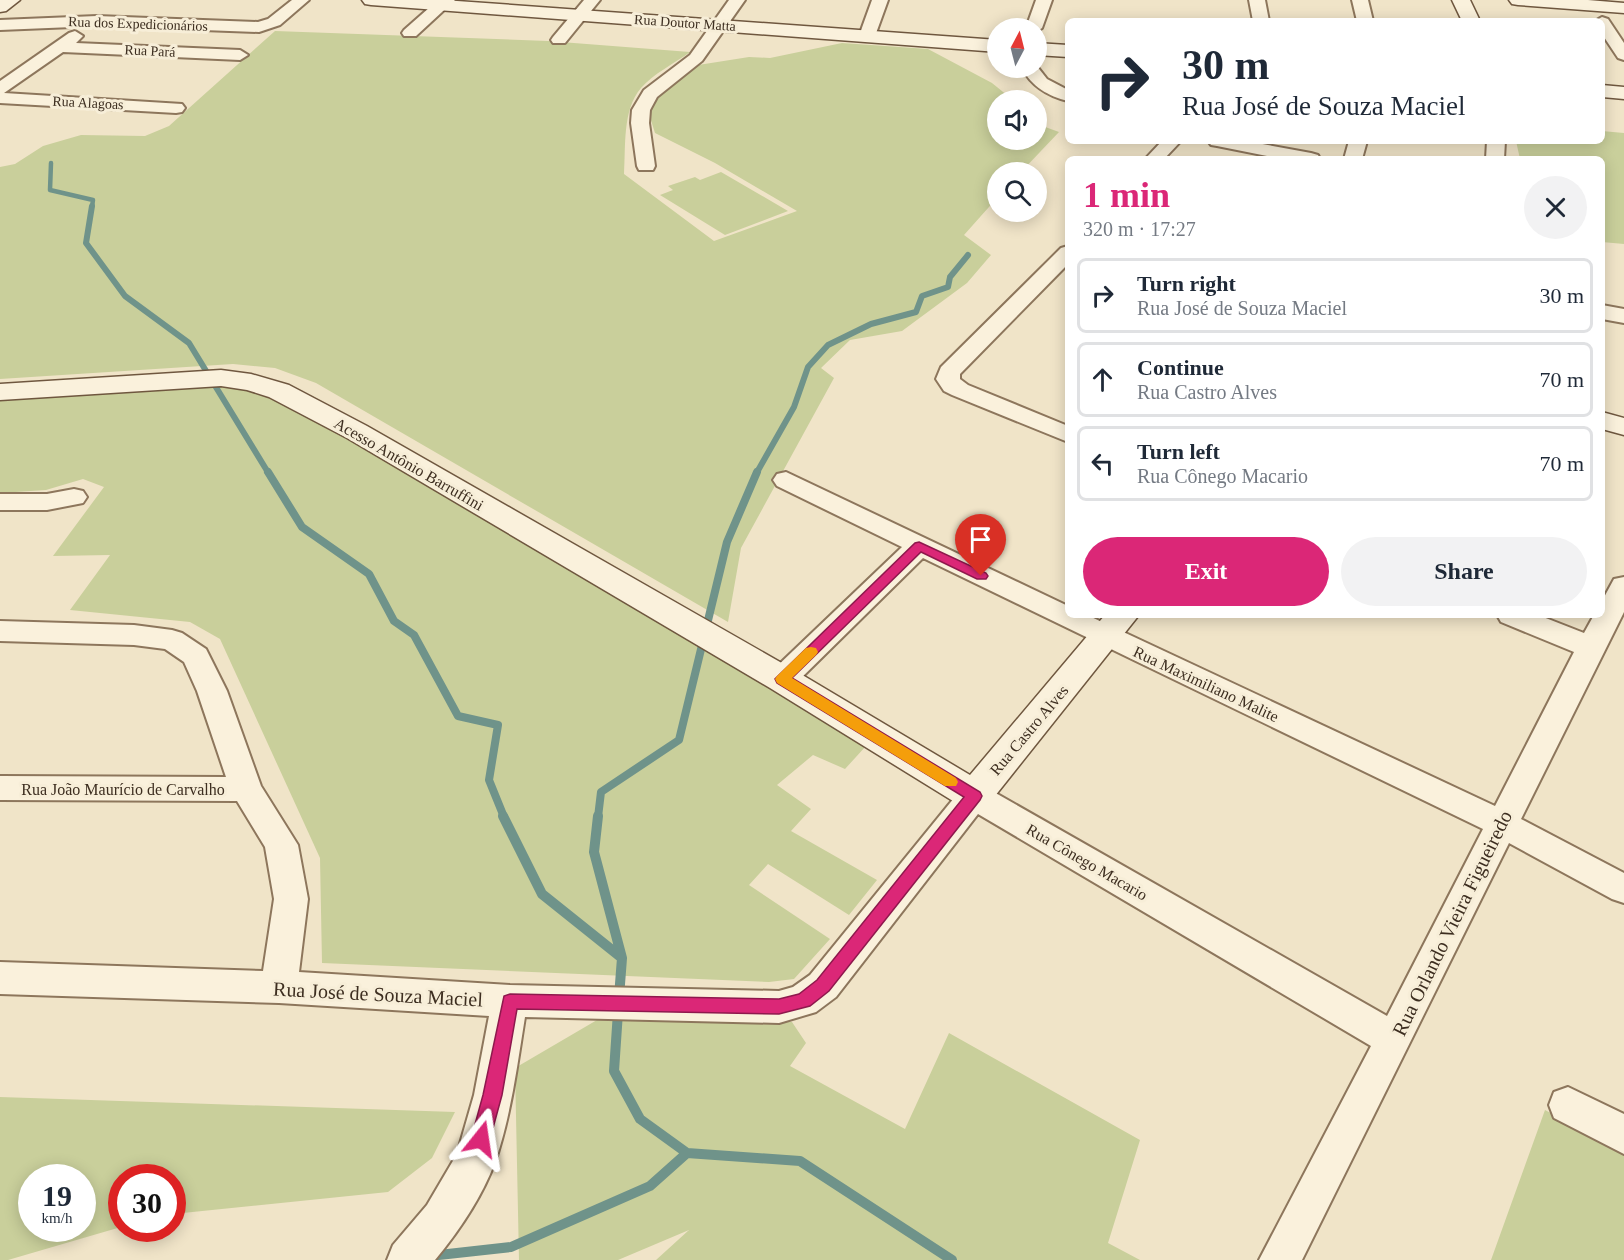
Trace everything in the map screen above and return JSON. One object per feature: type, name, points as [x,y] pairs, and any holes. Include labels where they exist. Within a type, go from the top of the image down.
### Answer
[{"type":"street","points":[[0,7],[11,0]]},
{"type":"street","name":"Rua dos Expedicionários","points":[[0,25],[97,21],[248,28],[274,22],[301,0]]},
{"type":"street","name":"Rua Doutor Matta","points":[[372,0],[444,2],[579,15],[987,45]]},
{"type":"street","points":[[559,40],[591,0]]},
{"type":"street","points":[[646,166],[640,123],[641,110],[650,94],[696,58],[737,0]]},
{"type":"street","points":[[867,36],[880,0]]},
{"type":"street","points":[[1038,18],[1044,0]]},
{"type":"street","points":[[1257,0],[1260,18]]},
{"type":"street","points":[[1360,0],[1364,18]]},
{"type":"street","points":[[1461,0],[1470,18]]},
{"type":"street","points":[[1518,0],[1589,3],[1624,8]]},
{"type":"street","points":[[410,33],[444,2]]},
{"type":"street","points":[[1589,3],[1600,18]]},
{"type":"street","points":[[127,22],[152,5]]},
{"type":"street","points":[[0,89],[97,21]]},
{"type":"street","points":[[1605,26],[1624,55]]},
{"type":"street","name":"Rua Pará","points":[[60,47],[240,55]]},
{"type":"street","points":[[1047,50],[1065,51]]},
{"type":"street","points":[[1035,78],[1042,85],[1065,95]]},
{"type":"street","points":[[1605,92],[1624,93]]},
{"type":"street","name":"Rua Alagoas","points":[[0,98],[176,108]]},
{"type":"street","points":[[1157,156],[1169,144]]},
{"type":"street","points":[[1233,144],[1295,156]]},
{"type":"street","points":[[1065,255],[949,372],[948,379],[952,386],[960,390],[1065,434]]},
{"type":"street","points":[[1605,313],[1624,316]]},
{"type":"street","name":"Acesso Antônio Barruffini","points":[[0,392],[221,378],[251,382],[279,391],[357,432],[782,679]]},
{"type":"street","points":[[1605,421],[1624,427]]},
{"type":"street","name":"Rua Maximiliano Malite","points":[[786,480],[919,546],[1065,606]]},
{"type":"street","points":[[0,502],[47,502],[74,497]]},
{"type":"street","points":[[782,679],[919,546]]},
{"type":"street","name":"Rua Orlando Vieira Figueiredo","points":[[1280,1260],[1394,1040],[1501,823],[1624,586]]},
{"type":"street","name":"Rua Maximiliano Malite","points":[[1095,618],[1501,823],[1624,890]]},
{"type":"street","points":[[1518,618],[1591,647]]},
{"type":"street","name":"Rua Castro Alves","points":[[823,986],[974,796],[1115,626]]},
{"type":"street","points":[[0,631],[134,635],[172,640],[196,656],[212,691],[246,789],[281,845],[291,899],[279,987]]},
{"type":"street","name":"Rua Cônego Macario","points":[[782,679],[974,796],[1394,1040]]},
{"type":"street","name":"Rua João Maurício de Carvalho","points":[[0,788],[246,789]]},
{"type":"street","name":"Rua José de Souza Maciel","points":[[0,978],[279,987],[510,1001],[779,1007],[803,1001],[823,986]]},
{"type":"street","points":[[408,1260],[442,1220],[475,1161],[493,1095],[510,1001]]},
{"type":"street","points":[[1568,1105],[1624,1135]]},
{"type":"green space","points":[[275,31],[548,41],[690,52],[652,78],[635,97],[626,129],[624,174],[714,241],[797,211],[715,163],[655,133],[649,114],[651,99],[692,66],[749,57],[770,58],[842,43],[928,49],[992,83],[1001,90],[987,90],[987,150],[1042,150],[1030,162],[987,162],[987,209],[964,235],[991,255],[967,283],[902,331],[850,340],[821,368],[834,378],[741,548],[728,622],[316,383],[275,368],[233,364],[0,379],[0,167],[15,164],[43,146],[81,135],[145,136],[169,126]]},
{"type":"green space","points":[[1047,128],[1059,132],[1047,145]]},
{"type":"green space","points":[[1605,131],[1624,133],[1624,244],[1605,242],[1605,156],[1519,156],[1517,144],[1605,144]]},
{"type":"green space","points":[[721,172],[788,211],[725,235],[660,195],[673,190],[668,186],[695,177],[700,180]]},
{"type":"green space","points":[[201,385],[243,388],[282,397],[866,746],[845,769],[813,755],[777,785],[811,809],[791,831],[877,880],[849,915],[768,864],[749,885],[830,939],[794,979],[769,982],[322,963],[320,858],[220,639],[190,622],[70,610],[110,555],[53,556],[104,487],[83,479],[46,490],[0,493],[0,398]]},
{"type":"green space","points":[[597,1020],[792,1022],[806,1043],[790,1066],[905,1129],[949,1033],[1140,1140],[1108,1243],[1140,1260],[656,1260],[689,1230],[618,1260],[519,1260],[515,1068]]},
{"type":"green space","points":[[0,1097],[455,1112],[432,1158],[388,1192],[186,1213],[186,1164],[108,1164],[108,1231],[96,1234],[96,1164],[18,1164],[18,1242],[70,1242],[8,1260],[0,1260]]},
{"type":"green space","points":[[1545,1110],[1624,1152],[1624,1260],[1491,1260]]},
{"type":"waterway","points":[[51,163],[50,190],[93,200],[92,207]]},
{"type":"waterway","points":[[92,206],[86,243],[125,296],[189,343],[269,474]]},
{"type":"waterway","points":[[757,473],[794,407],[808,367],[828,345],[871,324],[916,312],[922,296],[948,287],[950,277],[968,255]]},
{"type":"waterway","points":[[268,472],[302,527],[369,574],[394,621],[414,635],[458,716],[498,725],[489,780],[504,817]]},
{"type":"waterway","points":[[598,817],[601,792],[679,740],[727,542],[757,473]]},
{"type":"waterway","points":[[503,816],[542,894],[622,958]]},
{"type":"waterway","points":[[598,816],[594,852],[622,958]]},
{"type":"waterway","points":[[619,997],[622,958]]},
{"type":"waterway","points":[[618,1012],[614,1071],[640,1119],[687,1153]]},
{"type":"waterway","points":[[430,1256],[511,1247],[650,1186],[687,1153]]},
{"type":"waterway","points":[[687,1153],[800,1161],[952,1260]]},
{"type":"slow traffic","points":[[811,652],[782,679],[951,782]]},
{"type":"route","points":[[481,1139],[493,1095],[510,1001],[779,1007],[803,1001],[823,986],[974,796],[782,679],[919,546],[981,576]]}]
